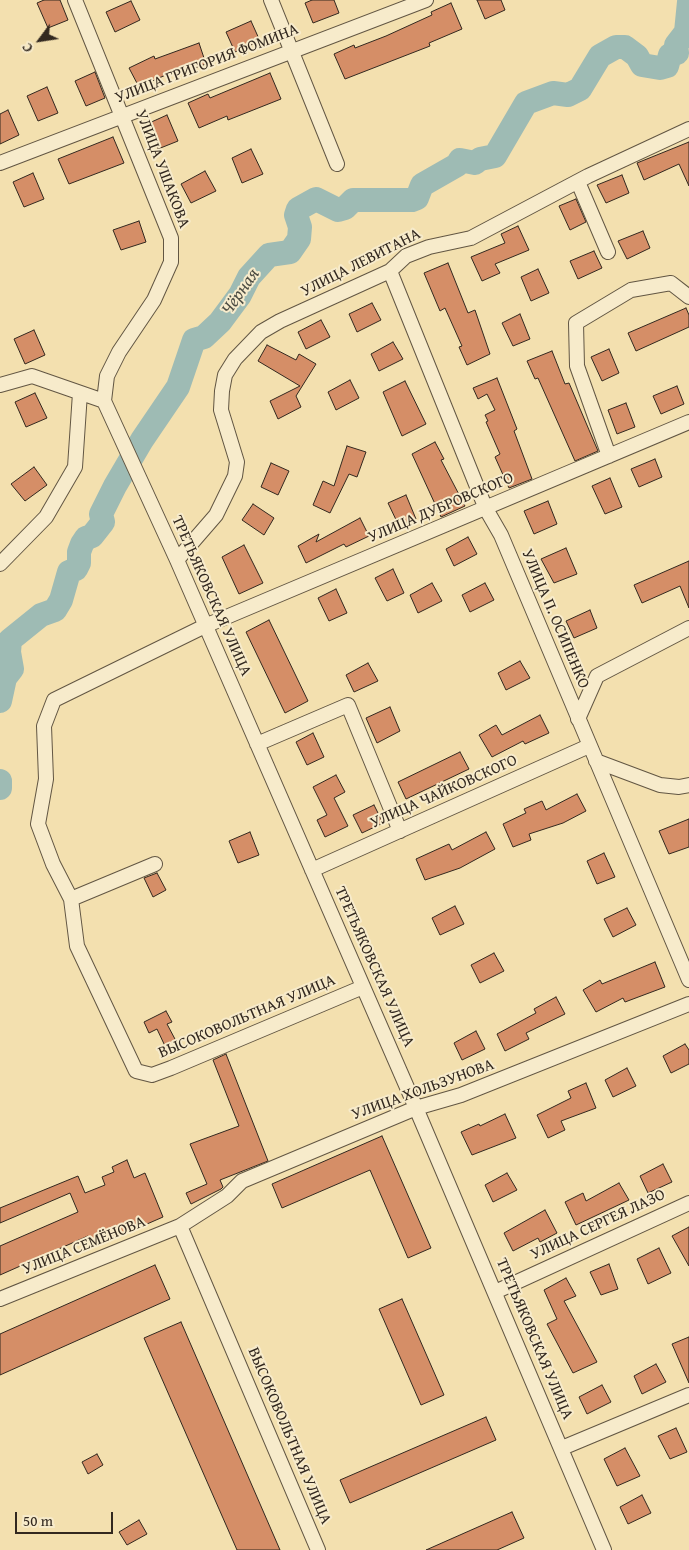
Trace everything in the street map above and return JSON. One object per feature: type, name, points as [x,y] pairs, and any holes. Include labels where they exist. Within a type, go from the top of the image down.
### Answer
[{"type":"street","name":"УЛИЦА УШАКОВА","points":[[75,0],[171,238],[172,262],[154,300],[119,352],[107,376],[104,402]]},
{"type":"street","points":[[271,0],[337,164]]},
{"type":"street","name":"УЛИЦА ГРИГОРИЯ ФОМИНА","points":[[0,163],[426,0]]},
{"type":"street","name":"УЛИЦА ЛЕВИТАНА","points":[[177,560],[216,515],[236,476],[237,462],[220,410],[225,375],[235,360],[261,332],[280,321],[390,271],[406,256],[429,247],[471,238],[578,182],[689,128]]},
{"type":"street","points":[[578,182],[608,252]]},
{"type":"street","name":"УЛИЦА П. ОСИПЕНКО","points":[[390,271],[486,509],[501,535],[689,980]]},
{"type":"street","points":[[609,456],[578,366],[576,322],[631,290],[671,283],[689,297]]},
{"type":"street","points":[[0,385],[32,376],[104,402]]},
{"type":"street","points":[[0,564],[46,517],[75,467],[80,393]]},
{"type":"street","name":"ТРЕТЬЯКОВСКАЯ УЛИЦА","points":[[104,402],[177,560],[416,1108],[604,1550]]},
{"type":"street","name":"УЛИЦА ДУБРОВСКОГО","points":[[205,626],[689,422]]},
{"type":"street","name":"ВЫСОКОВОЛЬТНАЯ УЛИЦА","points":[[205,626],[54,700],[44,726],[46,779],[38,824],[53,864],[71,900],[77,946],[136,1071],[152,1075],[363,987]]},
{"type":"street","points":[[578,719],[597,676],[689,628]]},
{"type":"street","points":[[257,744],[348,705],[400,831]]},
{"type":"street","name":"УЛИЦА ЧАЙКОВСКОГО","points":[[312,870],[589,746]]},
{"type":"street","points":[[596,761],[660,785],[679,787],[689,785]]},
{"type":"street","points":[[71,900],[155,864]]},
{"type":"street","name":"УЛИЦА ХОЛЬЗУНОВА","points":[[180,1226],[228,1196],[242,1181],[416,1108],[462,1095],[689,1004]]},
{"type":"street","name":"УЛИЦА СЕРГЕЯ ЛАЗО","points":[[495,1292],[689,1203]]},
{"type":"street","name":"ВЫСОКОВОЛЬТНАЯ УЛИЦА","points":[[180,1226],[318,1550]]},
{"type":"street","name":"УЛИЦА СЕМЁНОВА","points":[[0,1299],[180,1226]]},
{"type":"street","points":[[562,1448],[689,1395]]},
{"type":"building","points":[[44,0],[60,0],[68,20],[48,28],[37,3]]},
{"type":"building","points":[[312,0],[334,0],[339,13],[313,23],[305,3]]},
{"type":"building","points":[[477,0],[501,0],[505,10],[485,19]]},
{"type":"building","points":[[131,1],[140,20],[115,32],[106,12]]},
{"type":"building","points":[[451,3],[462,29],[429,43],[430,46],[345,79],[334,54],[354,45],[355,48],[386,36],[432,15],[431,12]]},
{"type":"building","points":[[251,21],[260,41],[235,52],[226,32]]},
{"type":"building","points":[[199,43],[206,64],[180,73],[179,69],[139,87],[129,68],[154,56],[155,59]]},
{"type":"building","points":[[95,72],[105,98],[86,106],[75,81]]},
{"type":"building","points":[[270,73],[281,99],[228,120],[227,116],[199,128],[188,103],[208,94],[210,98]]},
{"type":"building","points":[[47,87],[58,113],[38,121],[27,96]]},
{"type":"building","points":[[8,110],[19,135],[0,144],[0,114]]},
{"type":"building","points":[[167,115],[178,141],[158,149],[147,124]]},
{"type":"building","points":[[113,137],[124,163],[69,184],[58,159]]},
{"type":"building","points":[[689,142],[689,186],[679,164],[644,180],[637,163]]},
{"type":"building","points":[[251,149],[263,174],[242,183],[232,158]]},
{"type":"building","points":[[205,171],[216,191],[191,203],[181,184]]},
{"type":"building","points":[[33,173],[44,199],[24,207],[13,182]]},
{"type":"building","points":[[622,175],[629,193],[606,203],[597,185]]},
{"type":"building","points":[[576,199],[586,222],[570,230],[559,206]]},
{"type":"building","points":[[139,221],[146,242],[121,250],[113,230]]},
{"type":"building","points":[[518,226],[529,250],[495,264],[500,273],[482,281],[471,257],[505,243],[501,234]]},
{"type":"building","points":[[643,231],[650,248],[627,259],[618,241]]},
{"type":"building","points":[[594,251],[602,268],[578,279],[570,261]]},
{"type":"building","points":[[448,263],[468,313],[475,310],[490,354],[467,365],[459,347],[462,346],[445,308],[440,311],[424,273]]},
{"type":"building","points":[[538,269],[549,293],[531,301],[521,277]]},
{"type":"building","points":[[372,303],[381,320],[357,332],[349,314]]},
{"type":"building","points":[[686,308],[689,315],[689,327],[636,351],[628,333]]},
{"type":"building","points":[[520,314],[530,339],[513,346],[502,323]]},
{"type":"building","points":[[321,320],[330,337],[306,349],[298,332]]},
{"type":"building","points":[[34,330],[45,355],[25,364],[14,339]]},
{"type":"building","points":[[393,342],[403,359],[379,371],[371,354]]},
{"type":"building","points":[[267,345],[296,360],[299,354],[316,364],[296,396],[301,407],[278,419],[270,401],[300,386],[258,361]]},
{"type":"building","points":[[609,349],[619,373],[602,381],[591,357]]},
{"type":"building","points":[[552,351],[565,384],[569,383],[598,451],[575,461],[538,378],[535,379],[527,361]]},
{"type":"building","points":[[497,378],[517,429],[514,431],[532,479],[509,488],[495,457],[500,454],[486,422],[488,421],[485,415],[495,410],[487,394],[478,399],[473,388]]},
{"type":"building","points":[[350,380],[359,398],[336,410],[328,392]]},
{"type":"building","points":[[405,381],[426,424],[402,436],[383,392]]},
{"type":"building","points":[[677,386],[684,404],[661,414],[653,396]]},
{"type":"building","points":[[35,393],[47,418],[26,427],[15,402]]},
{"type":"building","points":[[626,403],[635,427],[617,434],[608,410]]},
{"type":"building","points":[[435,442],[444,459],[441,460],[465,506],[441,517],[412,454]]},
{"type":"building","points":[[347,446],[366,452],[357,477],[349,474],[330,513],[313,505],[323,481],[334,486]]},
{"type":"building","points":[[655,459],[662,477],[639,487],[631,469]]},
{"type":"building","points":[[271,463],[289,471],[278,495],[261,487]]},
{"type":"building","points":[[34,467],[47,485],[25,501],[11,484]]},
{"type":"building","points":[[610,478],[622,507],[605,514],[592,486]]},
{"type":"building","points":[[406,495],[416,519],[399,526],[388,503]]},
{"type":"building","points":[[548,501],[557,524],[534,534],[524,511]]},
{"type":"building","points":[[253,504],[274,518],[264,535],[242,520]]},
{"type":"building","points":[[360,518],[369,536],[346,547],[344,544],[306,563],[298,546],[319,534],[316,542]]},
{"type":"building","points":[[468,537],[477,554],[454,566],[446,549]]},
{"type":"building","points":[[244,545],[263,583],[239,594],[222,557]]},
{"type":"building","points":[[566,548],[577,574],[554,583],[541,559]]},
{"type":"building","points":[[689,561],[689,608],[680,586],[642,603],[634,585]]},
{"type":"building","points":[[393,569],[404,593],[387,601],[375,578]]},
{"type":"building","points":[[432,583],[442,601],[418,613],[410,595]]},
{"type":"building","points":[[485,583],[494,600],[470,612],[462,595]]},
{"type":"building","points":[[336,589],[347,613],[329,621],[318,598]]},
{"type":"building","points":[[590,610],[597,628],[574,638],[566,621]]},
{"type":"building","points":[[269,620],[308,701],[285,713],[246,632]]},
{"type":"building","points":[[520,661],[530,678],[506,690],[498,673]]},
{"type":"building","points":[[368,663],[378,681],[354,692],[346,675]]},
{"type":"building","points":[[390,707],[400,731],[377,743],[366,718]]},
{"type":"building","points":[[540,715],[549,733],[525,744],[523,741],[492,757],[479,735],[496,725],[502,735]]},
{"type":"building","points":[[313,733],[324,757],[307,765],[296,742]]},
{"type":"building","points":[[460,752],[469,769],[406,799],[398,782]]},
{"type":"building","points":[[336,775],[345,792],[334,798],[348,826],[325,837],[317,820],[327,815],[313,787]]},
{"type":"building","points":[[577,794],[586,811],[563,823],[529,834],[531,840],[513,847],[503,824],[526,813],[524,809],[542,801],[546,810]]},
{"type":"building","points":[[374,805],[383,823],[362,833],[353,815]]},
{"type":"building","points":[[689,819],[689,847],[669,854],[659,831]]},
{"type":"building","points":[[250,832],[259,855],[238,863],[229,841]]},
{"type":"building","points":[[486,832],[495,849],[460,868],[425,880],[416,859],[449,844],[452,850]]},
{"type":"building","points":[[604,853],[615,877],[597,884],[587,861]]},
{"type":"building","points":[[157,873],[166,890],[153,897],[144,878]]},
{"type":"building","points":[[455,906],[464,924],[440,935],[432,918]]},
{"type":"building","points":[[627,908],[636,925],[613,937],[604,919]]},
{"type":"building","points":[[494,953],[504,971],[480,983],[471,965]]},
{"type":"building","points":[[655,962],[665,987],[625,1002],[623,998],[596,1012],[583,990],[600,980],[602,984]]},
{"type":"building","points":[[556,997],[565,1014],[526,1033],[529,1039],[505,1051],[497,1034],[536,1013],[534,1009]]},
{"type":"building","points":[[166,1011],[172,1022],[167,1024],[176,1041],[165,1046],[157,1029],[149,1033],[144,1022]]},
{"type":"building","points":[[476,1031],[485,1049],[462,1060],[454,1043]]},
{"type":"building","points":[[685,1044],[689,1050],[689,1064],[671,1073],[663,1056]]},
{"type":"building","points":[[226,1054],[268,1161],[220,1180],[223,1187],[221,1189],[191,1204],[186,1193],[207,1184],[190,1144],[239,1126],[213,1060]]},
{"type":"building","points":[[627,1068],[636,1086],[613,1097],[605,1080]]},
{"type":"building","points":[[586,1083],[596,1108],[561,1121],[565,1130],[548,1138],[537,1115],[571,1098],[568,1091]]},
{"type":"building","points":[[505,1114],[516,1138],[472,1155],[461,1132],[479,1124],[480,1126]]},
{"type":"building","points":[[382,1136],[431,1248],[408,1258],[370,1170],[282,1208],[272,1184]]},
{"type":"building","points":[[127,1160],[134,1178],[145,1173],[163,1217],[92,1248],[88,1236],[0,1275],[0,1246],[78,1212],[70,1193],[0,1223],[0,1208],[78,1176],[85,1193],[105,1185],[102,1177],[114,1172],[112,1167]]},
{"type":"building","points":[[663,1164],[672,1182],[648,1193],[640,1176]]},
{"type":"building","points":[[507,1173],[517,1190],[493,1202],[485,1185]]},
{"type":"building","points":[[619,1183],[629,1200],[576,1225],[565,1202],[583,1193],[586,1201]]},
{"type":"building","points":[[545,1210],[557,1233],[540,1242],[538,1238],[513,1251],[504,1233]]},
{"type":"building","points":[[689,1227],[689,1266],[672,1236]]},
{"type":"building","points":[[659,1248],[671,1273],[648,1284],[637,1259]]},
{"type":"building","points":[[609,1264],[618,1289],[601,1295],[590,1272]]},
{"type":"building","points":[[155,1265],[170,1299],[0,1375],[0,1334]]},
{"type":"building","points":[[566,1278],[576,1296],[564,1301],[597,1362],[573,1373],[547,1324],[557,1319],[544,1290]]},
{"type":"building","points":[[402,1299],[444,1395],[421,1405],[379,1309]]},
{"type":"building","points":[[181,1322],[280,1550],[237,1550],[144,1338]]},
{"type":"building","points":[[689,1337],[689,1383],[672,1344]]},
{"type":"building","points":[[656,1364],[666,1382],[642,1394],[634,1376]]},
{"type":"building","points":[[602,1385],[611,1402],[587,1414],[579,1397]]},
{"type":"building","points":[[486,1417],[496,1440],[350,1503],[340,1480]]},
{"type":"building","points":[[676,1428],[687,1452],[670,1459],[658,1436]]},
{"type":"building","points":[[625,1448],[640,1476],[617,1486],[604,1459]]},
{"type":"building","points":[[97,1454],[103,1465],[88,1474],[82,1462]]},
{"type":"building","points":[[642,1495],[651,1513],[628,1524],[620,1507]]},
{"type":"building","points":[[512,1512],[524,1538],[497,1550],[426,1550]]},
{"type":"building","points":[[139,1520],[147,1534],[127,1545],[119,1532]]},
{"type":"waterway","name":"Чёрная","points":[[0,701],[5,678],[12,669],[9,652],[10,640],[41,615],[55,610],[61,600],[69,572],[76,569],[79,563],[79,552],[82,544],[86,538],[92,536],[103,522],[101,514],[115,486],[142,440],[178,387],[194,340],[204,337],[220,322],[240,295],[249,277],[269,255],[290,252],[299,239],[300,227],[296,215],[298,209],[316,199],[338,210],[345,208],[353,200],[412,200],[417,198],[422,185],[457,165],[460,160],[475,163],[480,159],[495,156],[526,103],[553,93],[568,95],[580,89],[600,56],[616,47],[625,47],[637,56],[642,65],[660,68],[667,66],[670,55],[677,53],[676,45],[686,32],[689,2]]},
{"type":"waterway","name":"Чёрная","points":[[0,781],[0,788]]}]
